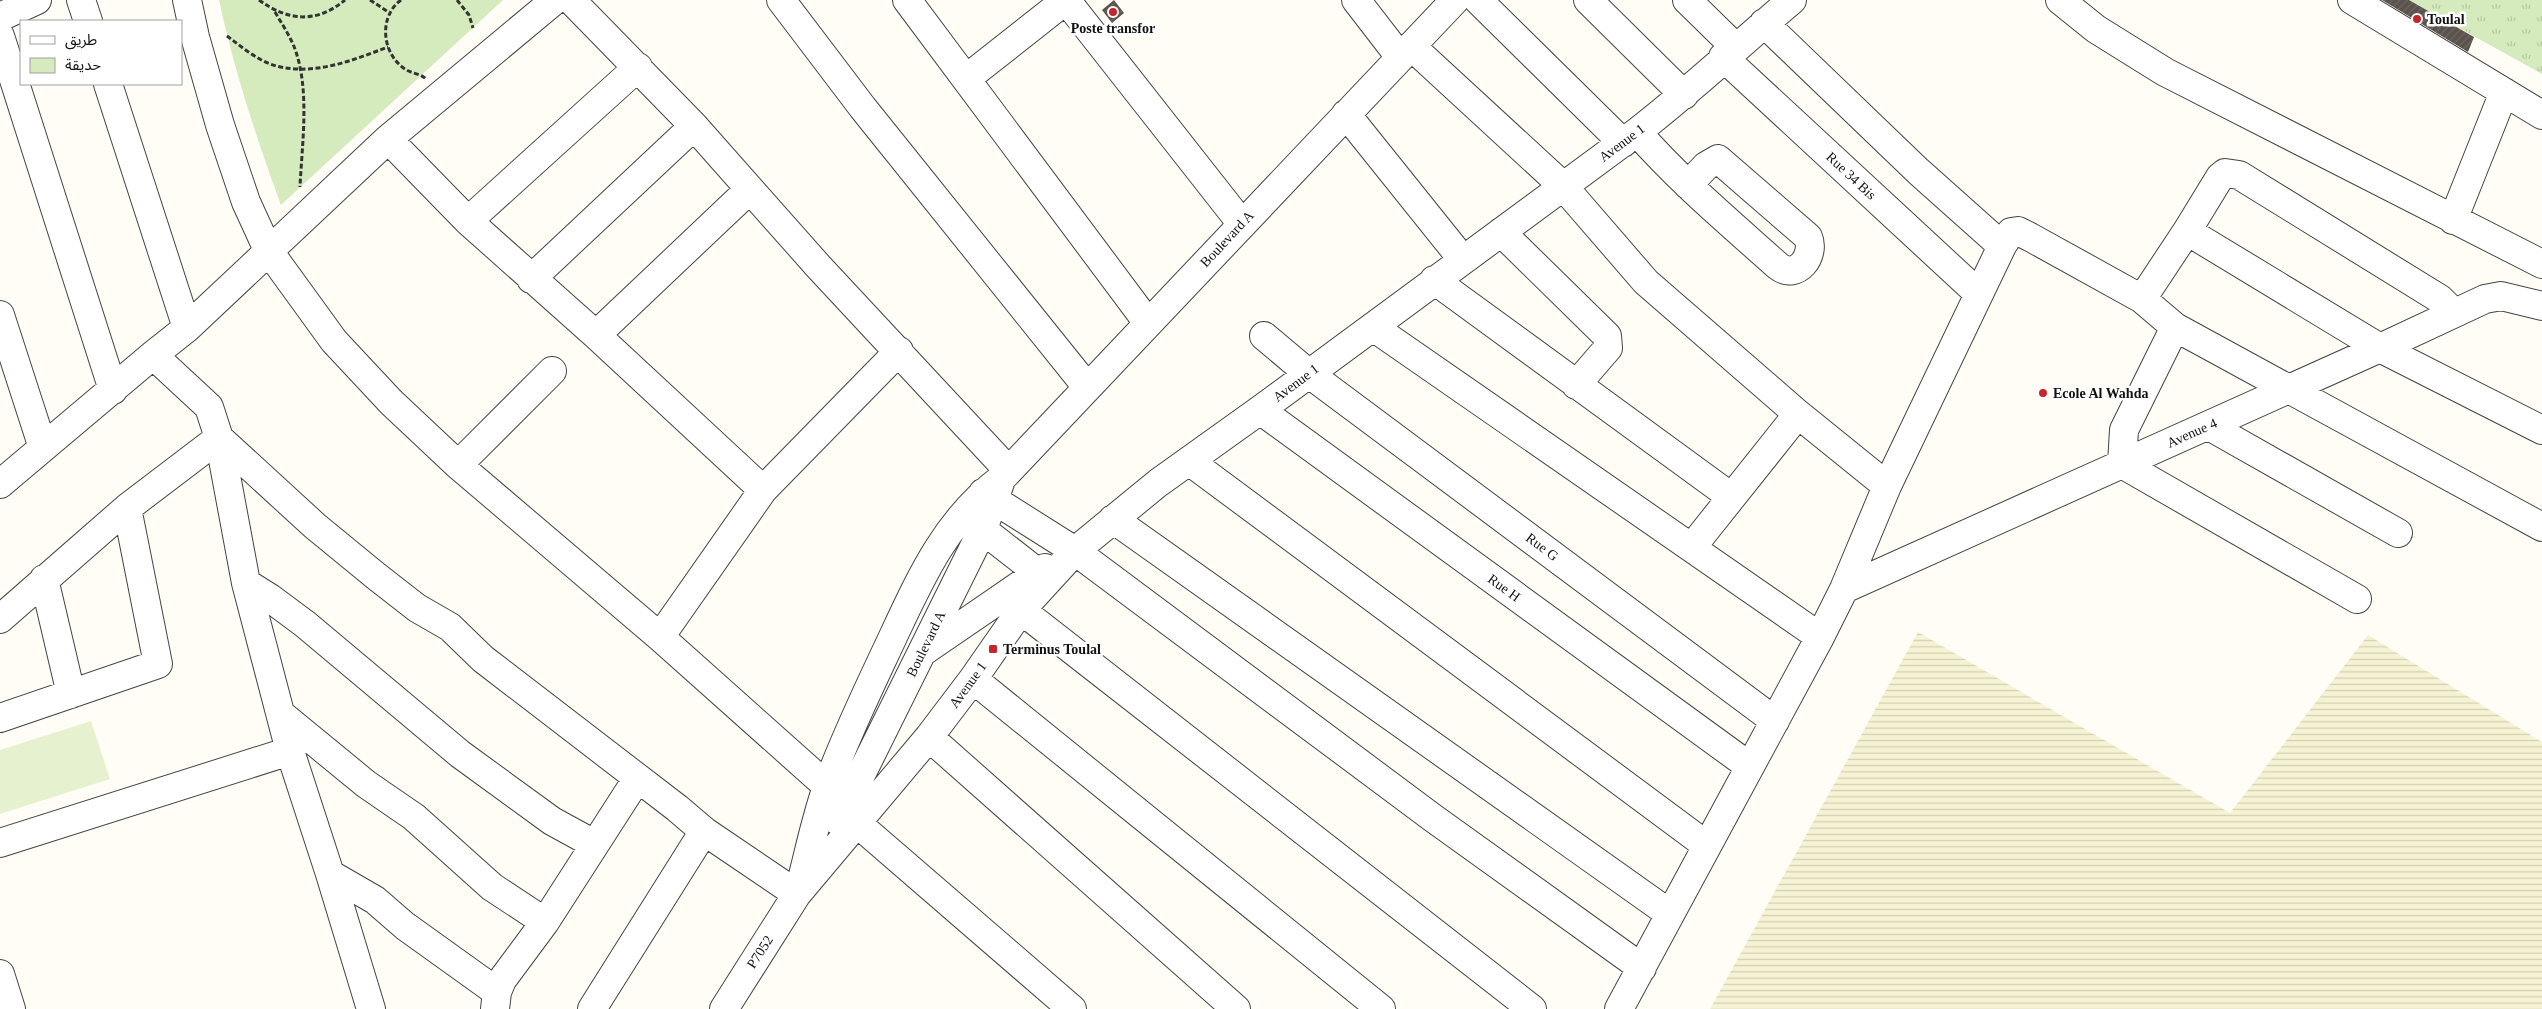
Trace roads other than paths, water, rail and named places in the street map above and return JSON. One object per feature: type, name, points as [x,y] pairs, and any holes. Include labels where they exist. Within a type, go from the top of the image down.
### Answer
[{"type":"street","points":[[0,18],[37,0]]},
{"type":"street","points":[[81,0],[88,20]]},
{"type":"street","points":[[187,0],[195,37],[220,125],[246,202],[268,250],[334,341],[391,402],[458,465],[660,637],[827,786],[852,815],[1072,1009]]},
{"type":"street","points":[[0,484],[187,328],[388,139],[555,0]]},
{"type":"street","points":[[571,0],[694,126],[749,190],[899,351],[997,486],[1075,551],[1433,818],[1642,968]]},
{"type":"street","points":[[781,0],[863,108],[1087,387]]},
{"type":"street","points":[[908,0],[1148,323]]},
{"type":"street","points":[[967,78],[1066,0],[1242,224]]},
{"type":"street","points":[[1356,0],[1406,52],[1563,186],[1646,282],[1798,414],[1887,486]]},
{"type":"street","name":"Boulevard A","points":[[852,815],[921,653],[973,521],[997,486],[1087,387],[1455,0]]},
{"type":"street","points":[[1478,0],[1630,137],[1668,166],[1688,185]]},
{"type":"street","points":[[1588,0],[1684,96]]},
{"type":"street","name":"Rue 34 Bis","points":[[1687,0],[1730,53],[1979,294]]},
{"type":"street","name":"Avenue 1","points":[[852,815],[929,736],[973,679],[1043,575],[1189,461],[1684,96],[1730,53],[1792,0]]},
{"type":"street","points":[[2060,0],[2096,29],[2165,72],[2542,264]]},
{"type":"street","points":[[2352,0],[2542,115]]},
{"type":"street","points":[[1764,23],[1918,171],[2002,246]]},
{"type":"street","points":[[0,36],[113,390]]},
{"type":"street","points":[[468,221],[638,67]]},
{"type":"street","points":[[108,85],[187,328]]},
{"type":"street","points":[[2454,220],[2504,92]]},
{"type":"street","points":[[1346,114],[1463,260]]},
{"type":"street","points":[[531,278],[694,126]]},
{"type":"street","points":[[388,139],[468,221],[596,335],[763,490]]},
{"type":"street","points":[[2142,299],[2220,178],[2226,173],[2239,175],[2440,299],[2454,313]]},
{"type":"street","points":[[596,335],[749,190]]},
{"type":"street","points":[[2186,231],[2380,348],[2542,430]]},
{"type":"street","points":[[1501,232],[1607,336],[1608,348],[1576,385]]},
{"type":"street","points":[[1620,1009],[1706,845],[1820,637],[1844,589],[1887,486],[2002,246],[2011,232],[2022,232],[2142,299],[2175,327],[2542,527]]},
{"type":"street","points":[[1434,280],[1730,496]]},
{"type":"street","name":"Avenue 4","points":[[1844,589],[2290,390],[2485,299],[2501,296],[2542,306]]},
{"type":"street","points":[[0,315],[43,448]]},
{"type":"street","points":[[1373,326],[1820,637]]},
{"type":"street","points":[[2175,327],[2124,430],[2122,464],[2357,599]]},
{"type":"street","name":"Rue G","points":[[1264,336],[1308,373],[1775,721]]},
{"type":"street","points":[[660,637],[763,490],[899,351]]},
{"type":"street","points":[[153,355],[209,407],[219,438],[246,583],[290,751],[371,1009]]},
{"type":"street","points":[[458,465],[552,371]]},
{"type":"street","name":"Rue H","points":[[1260,410],[1749,766]]},
{"type":"street","points":[[1692,547],[1730,496],[1798,414]]},
{"type":"street","points":[[2209,426],[2398,533]]},
{"type":"street","points":[[0,619],[127,508],[219,438]]},
{"type":"street","points":[[219,438],[316,526],[376,576],[417,608],[450,627],[483,659],[704,831],[797,894]]},
{"type":"street","points":[[1189,461],[1706,845]]},
{"type":"street","points":[[0,718],[158,664],[127,508]]},
{"type":"street","points":[[1113,519],[1670,914]]},
{"type":"street","points":[[871,685],[1043,575],[973,521]]},
{"type":"street","name":"Boulevard A","points":[[827,786],[914,592],[941,544],[973,521]]},
{"type":"street","points":[[44,579],[71,694]]},
{"type":"street","points":[[246,583],[305,624],[468,760],[552,821],[594,844]]},
{"type":"street","points":[[1021,610],[1532,1009]]},
{"type":"street","points":[[973,679],[1380,1009]]},
{"type":"street","points":[[282,715],[366,784],[414,817],[492,887],[545,922]]},
{"type":"street","points":[[929,736],[1236,1009]]},
{"type":"street","points":[[0,843],[290,751]]},
{"type":"street","points":[[330,874],[375,900],[496,1001],[502,980],[545,922],[637,778]]},
{"type":"street","name":"P7052","points":[[797,894],[827,786]]},
{"type":"street","name":"P7052","points":[[724,1009],[797,894],[852,815]]},
{"type":"street","points":[[592,1009],[704,831]]},
{"type":"street","points":[[0,974],[11,1009]]},
{"type":"place","name":"Poste transfor","points":[[1113,12]]},
{"type":"place","name":"Toulal","points":[[2417,19]]},
{"type":"place","name":"Ecole Al Wahda","points":[[2043,393]]},
{"type":"place","name":"Terminus Toulal","points":[[993,649]]}]
